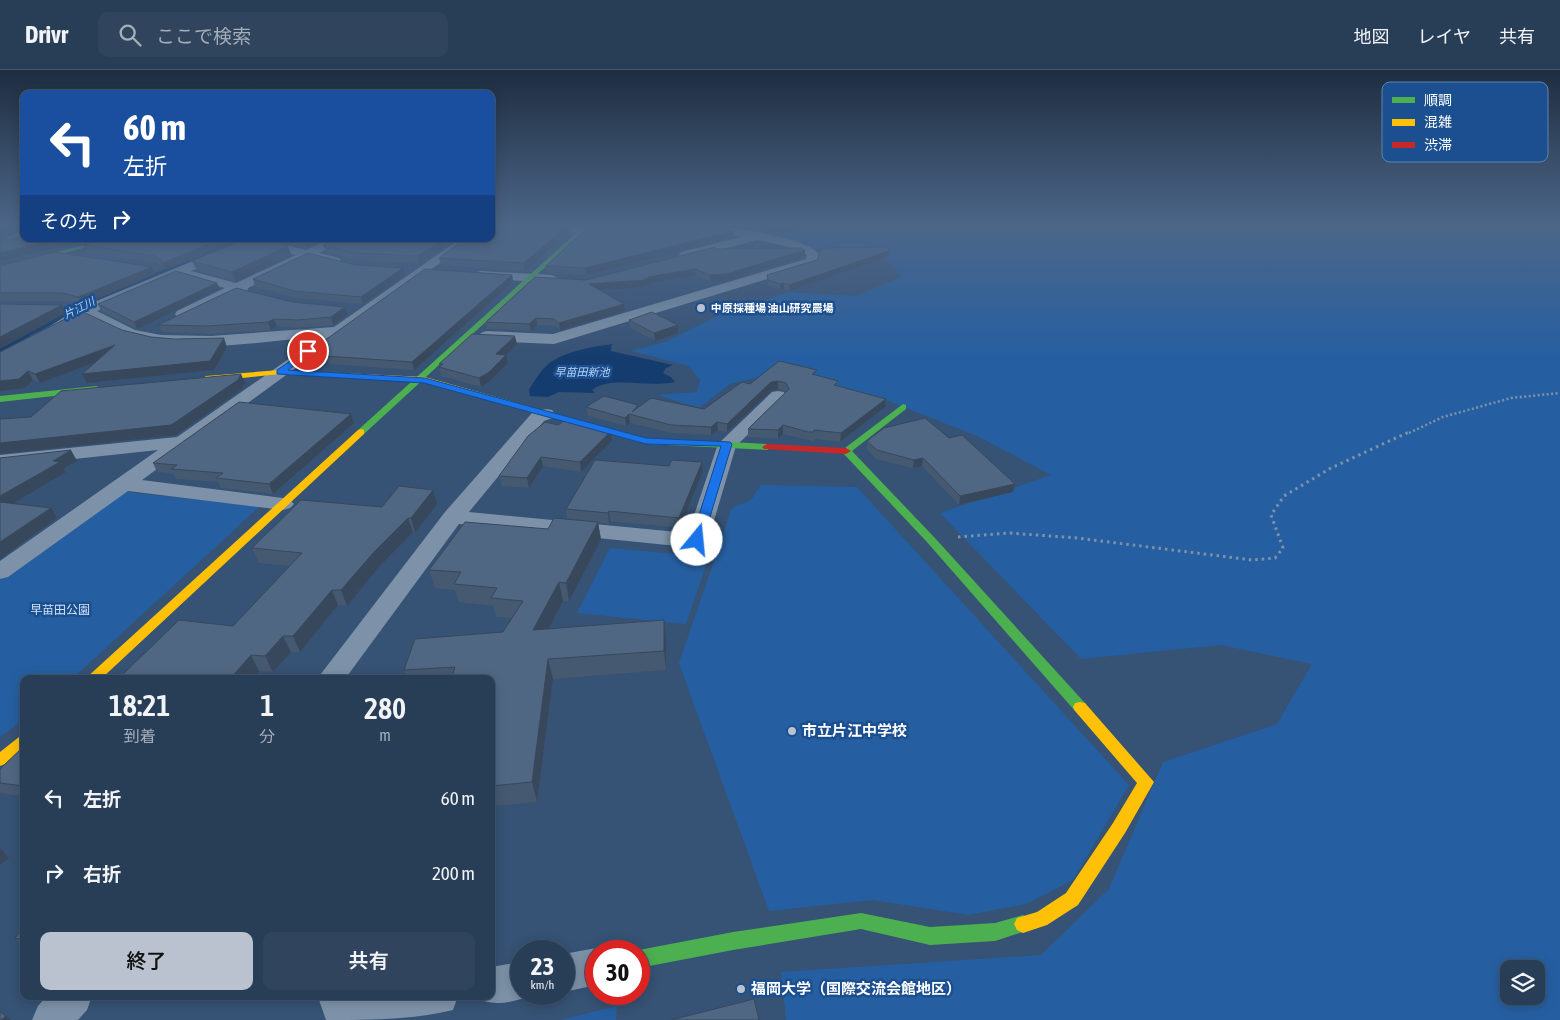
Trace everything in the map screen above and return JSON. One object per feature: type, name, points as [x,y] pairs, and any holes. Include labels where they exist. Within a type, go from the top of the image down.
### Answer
[{"type":"street","points":[[44,317],[62,307],[155,268]]},
{"type":"street","points":[[43,334],[86,311],[188,268]]},
{"type":"street","points":[[174,318],[276,268]]},
{"type":"street","points":[[0,572],[280,372],[336,330],[357,309],[425,268]]},
{"type":"street","points":[[96,675],[541,268]]},
{"type":"street","points":[[468,335],[554,339],[788,268]]},
{"type":"street","points":[[403,270],[441,272]]},
{"type":"street","points":[[179,272],[261,295]]},
{"type":"street","points":[[471,274],[567,280]]},
{"type":"street","points":[[62,307],[86,311],[124,331],[138,336],[200,341],[336,330]]},
{"type":"street","points":[[138,336],[156,327]]},
{"type":"street","points":[[193,380],[280,372],[418,380],[646,441],[846,451],[904,407]]},
{"type":"street","points":[[0,399],[106,388]]},
{"type":"street","points":[[453,517],[697,540],[727,444],[778,396]]},
{"type":"street","points":[[333,675],[453,517],[538,417],[546,414]]},
{"type":"street","points":[[0,461],[182,442]]},
{"type":"street","points":[[650,957],[733,941],[861,921],[930,936],[995,932],[1041,919],[1072,899],[1119,828],[1146,782],[930,539],[846,451]]},
{"type":"street","points":[[123,484],[283,504]]},
{"type":"street","points":[[0,760],[20,744]]},
{"type":"street","points":[[495,985],[510,983]]},
{"type":"street","points":[[52,1020],[70,1000]]},
{"type":"street","points":[[338,1000],[340,1007],[360,1011],[418,1000]]},
{"type":"path","points":[[930,539],[1010,533],[1077,538],[1252,560],[1276,558],[1283,548],[1271,515],[1284,496],[1331,468],[1443,417],[1511,398],[1560,393]]},
{"type":"green space","points":[[894,268],[1560,268],[1560,1020],[786,1020],[781,972],[1041,955],[1109,889],[1163,762],[1277,724],[1312,664],[1221,645],[1081,659],[940,513],[1051,475],[977,436],[876,396],[849,390],[789,370],[730,384],[699,408],[657,395],[697,392],[700,380],[689,366],[631,351],[665,342],[715,317],[789,292],[856,296],[901,277]]},
{"type":"green space","points":[[761,485],[857,487],[1129,785],[1073,880],[1026,904],[968,915],[873,900],[769,911],[679,663],[732,508],[751,500]]},
{"type":"green space","name":"早苗田公園","points":[[123,492],[260,506],[76,675],[20,675],[20,722],[0,737],[0,580]]},
{"type":"green space","points":[[610,548],[709,557],[686,624],[577,613]]},
{"type":"green space","points":[[617,1006],[616,1020],[561,1020]]},
{"type":"water","name":"早苗田新池","points":[[612,344],[611,351],[673,365],[666,368],[663,373],[671,377],[675,382],[655,384],[609,383],[592,390],[595,393],[559,392],[548,397],[530,396],[529,390],[541,371],[557,358],[572,352]]},
{"type":"building","points":[[0,268],[149,268],[78,297],[63,293],[0,293]]},
{"type":"building","points":[[219,268],[240,268],[232,272]]},
{"type":"building","points":[[276,268],[403,268],[361,297],[294,291],[253,279]]},
{"type":"building","points":[[632,268],[745,268],[727,274],[710,275],[695,269],[648,277],[645,280],[589,284],[624,304],[559,323],[554,319],[536,318],[529,324],[486,322],[535,277],[586,280]]},
{"type":"building","points":[[789,268],[838,268],[789,285],[768,280],[767,275]]},
{"type":"building","points":[[425,269],[512,275],[412,362],[326,356],[329,353],[311,352],[314,350],[311,350]]},
{"type":"building","points":[[176,271],[217,283],[134,322],[98,304]]},
{"type":"building","points":[[236,288],[292,302],[345,307],[331,317],[297,320],[274,319],[268,322],[208,326],[158,325]]},
{"type":"building","points":[[0,304],[62,305],[0,337]]},
{"type":"building","points":[[81,311],[122,330],[151,337],[174,339],[224,338],[210,361],[82,374],[115,345],[35,374],[28,371],[19,379],[0,381],[0,352]]},
{"type":"building","points":[[652,312],[678,325],[654,333],[629,320]]},
{"type":"building","points":[[472,334],[515,336],[496,354],[506,355],[488,373],[479,378],[439,367],[443,364],[439,364]]},
{"type":"building","points":[[779,361],[817,370],[812,374],[838,381],[834,385],[886,399],[841,433],[814,430],[814,432],[808,432],[783,425],[778,430],[748,429],[789,389],[786,383],[778,381],[771,382],[727,424],[717,422],[711,427],[671,425],[629,414],[625,418],[586,407],[604,396],[638,405],[632,412],[651,398],[704,409],[742,382],[750,384]]},
{"type":"building","points":[[241,374],[238,380],[171,425],[0,443],[0,419],[31,417],[61,391]]},
{"type":"building","points":[[239,402],[351,414],[269,484],[216,478],[223,473],[171,469],[177,465],[153,463]]},
{"type":"building","points":[[925,418],[949,438],[962,435],[1015,484],[960,496],[923,458],[914,460],[877,450],[867,441],[884,428]]},
{"type":"building","points":[[567,419],[611,431],[580,462],[541,457],[527,478],[499,476],[528,436],[545,422],[558,425]]},
{"type":"building","points":[[71,450],[53,461],[60,462],[0,496],[0,458]]},
{"type":"building","points":[[595,460],[669,466],[672,460],[702,462],[679,518],[566,509]]},
{"type":"building","points":[[399,486],[433,490],[411,518],[408,518],[374,552],[341,590],[332,590],[293,636],[283,636],[265,656],[251,655],[234,675],[122,675],[179,620],[233,626],[302,553],[252,548],[301,500],[382,507]]},
{"type":"building","points":[[0,502],[51,508],[0,542]]},
{"type":"building","points":[[554,518],[598,522],[566,583],[559,582],[533,630],[664,620],[664,651],[548,659],[532,782],[495,786],[495,675],[452,675],[455,667],[404,670],[415,639],[503,632],[523,601],[491,598],[497,588],[454,584],[461,572],[429,570],[465,522],[548,529]]},
{"type":"building","points":[[20,750],[20,786],[0,783],[0,769]]},
{"type":"building","points":[[20,932],[20,939],[15,938]]},
{"type":"building","points":[[754,999],[759,1020],[671,1020]]},
{"type":"building","points":[[0,1012],[6,1016],[1,1020],[0,1020]]},
{"type":"waterway","name":"片江川","points":[[64,316],[94,300],[171,268]]},
{"type":"waterway","name":"片江川","points":[[0,349],[66,314]]},
{"type":"traffic: fast","points":[[361,432],[540,268]]},
{"type":"traffic: fast","points":[[0,399],[96,389]]},
{"type":"traffic: fast","points":[[903,407],[846,451],[930,539],[1080,707]]},
{"type":"traffic: fast","points":[[540,412],[646,441],[767,447]]},
{"type":"traffic: fast","points":[[650,957],[733,941],[861,921],[930,936],[995,932],[1023,924]]},
{"type":"traffic: slow","points":[[206,379],[280,372],[425,380],[540,412]]},
{"type":"traffic: slow","points":[[96,675],[361,432]]},
{"type":"traffic: slow","points":[[1023,924],[1041,919],[1072,899],[1119,828],[1146,782],[1080,707]]},
{"type":"traffic: slow","points":[[0,760],[20,744]]},
{"type":"traffic: jam","points":[[767,447],[846,451]]},
{"type":"place","name":"中原採種場 油山研究農場","points":[[701,308]]},
{"type":"place","name":"市立片江中学校","points":[[792,731]]},
{"type":"place","name":"福岡大学（国際交流会館地区）","points":[[741,989]]},
{"type":"route","points":[[308,351],[280,372],[425,380],[646,441],[727,444],[697,540]]}]
